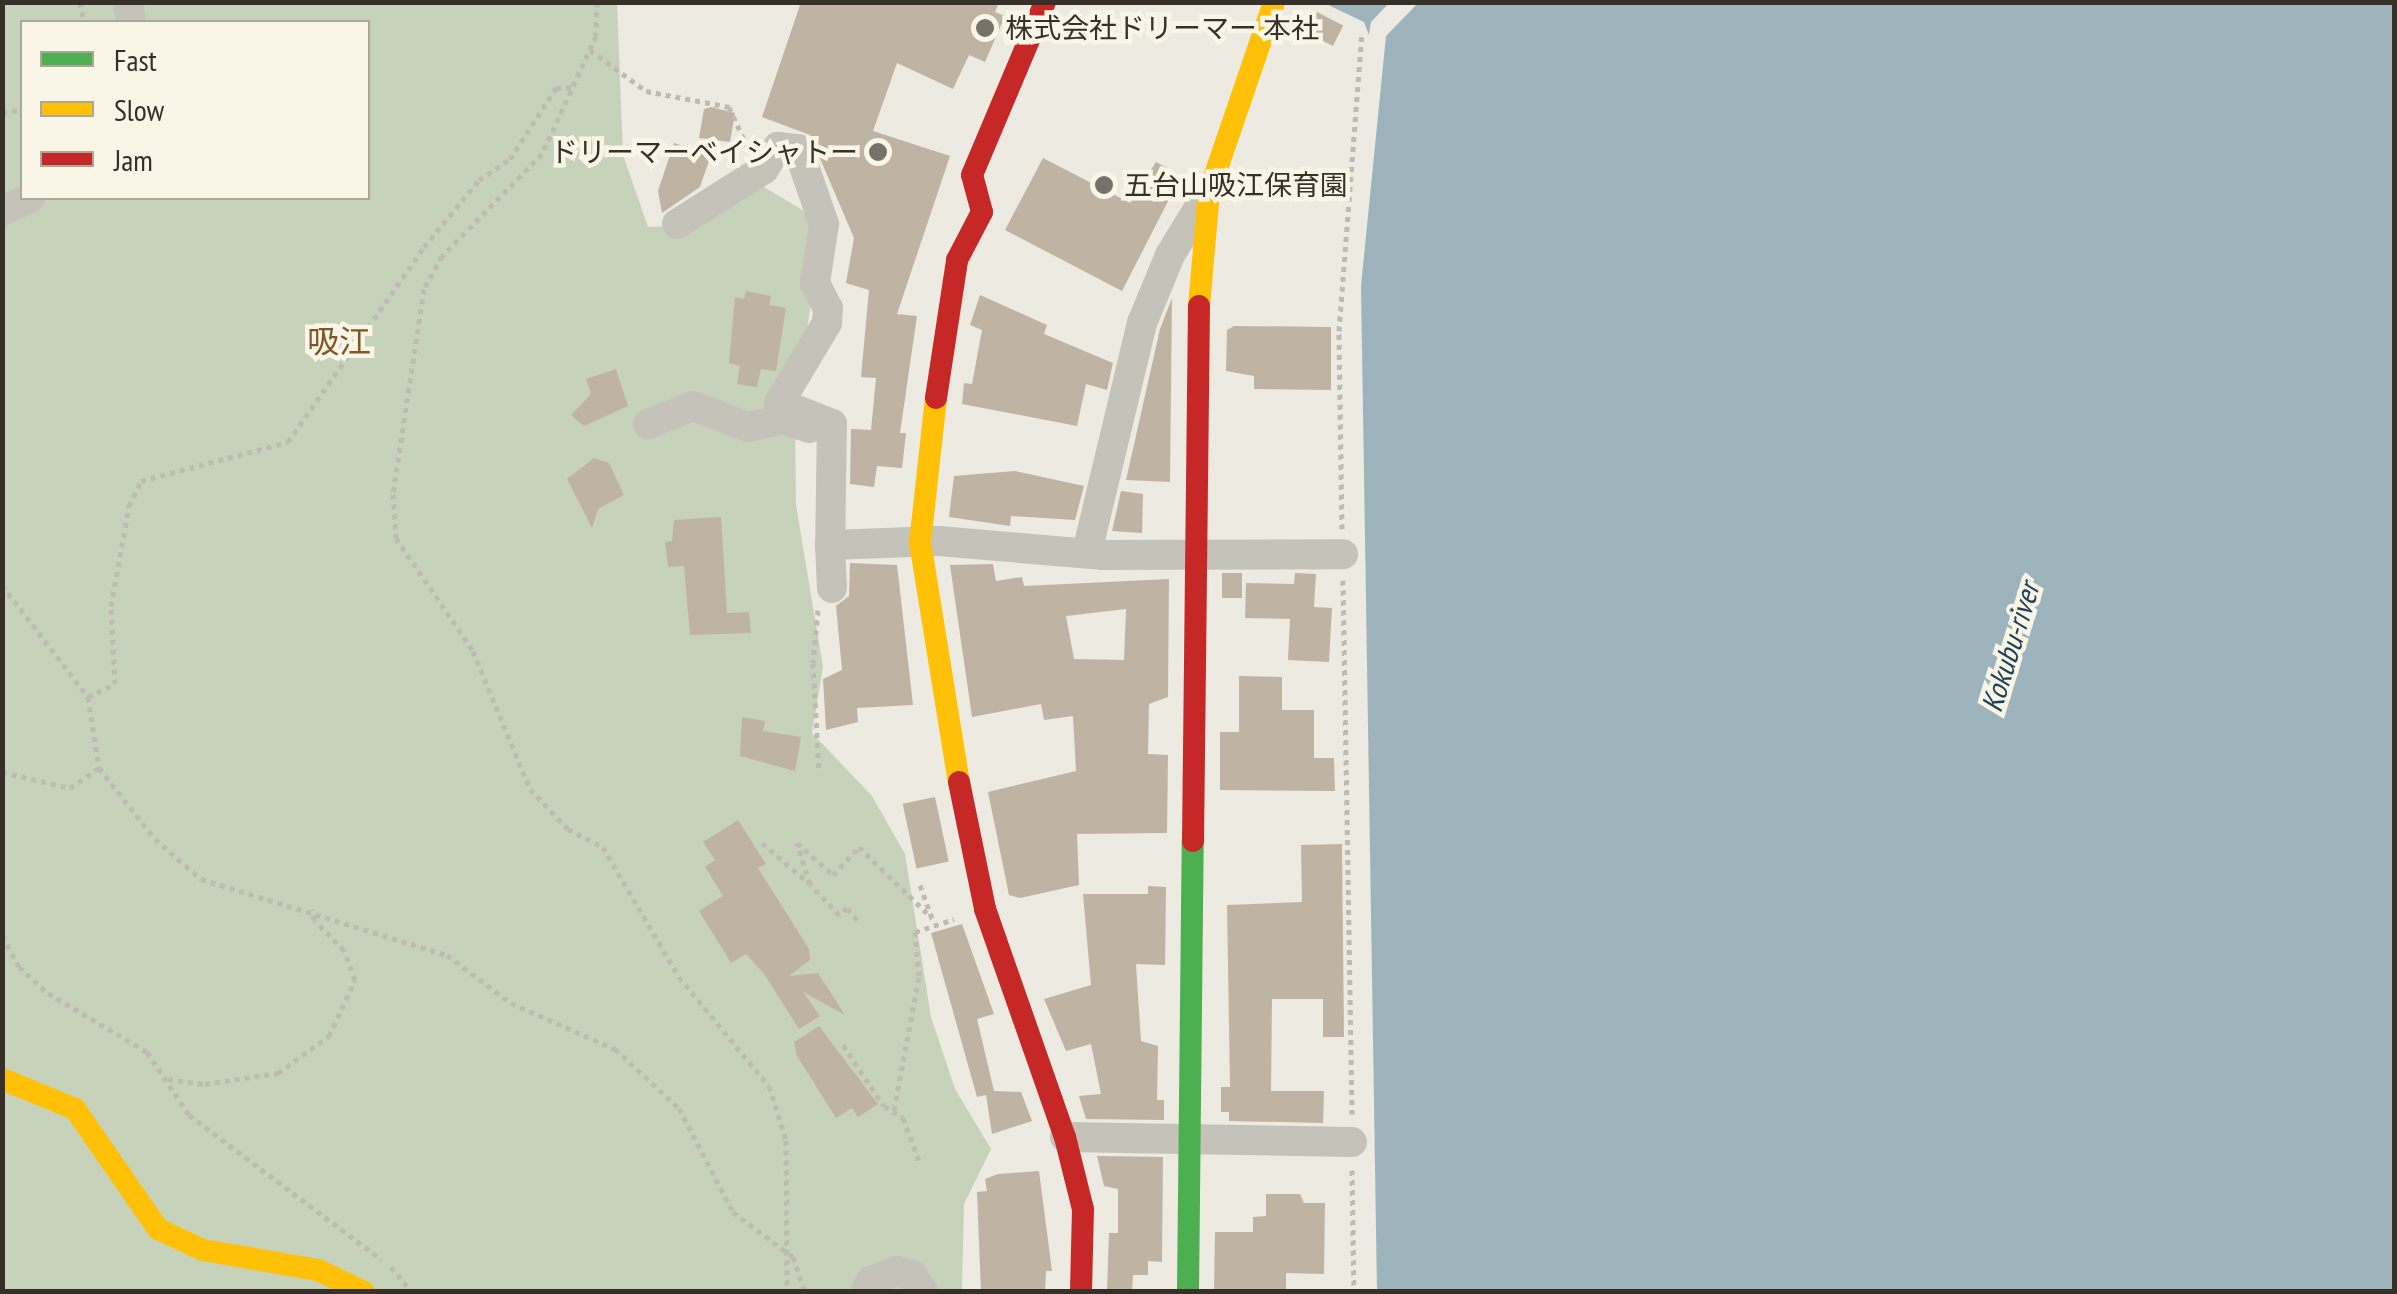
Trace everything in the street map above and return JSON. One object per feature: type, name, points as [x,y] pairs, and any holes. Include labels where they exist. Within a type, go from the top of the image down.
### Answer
[{"type":"street","points":[[1045,2],[972,175],[982,212],[958,260],[944,314],[920,542],[939,684],[985,909],[1066,1137],[1083,1209],[1081,1292]]},
{"type":"street","points":[[1188,1292],[1200,555],[1199,267],[1209,192],[1274,2]]},
{"type":"street","points":[[677,224],[764,168],[778,148],[798,149],[824,224],[815,283],[827,302],[827,322],[779,402],[832,424],[830,545],[825,590]]},
{"type":"street","points":[[1087,552],[1142,323],[1170,255],[1209,192]]},
{"type":"street","points":[[2,210],[25,200]]},
{"type":"street","points":[[648,424],[693,406],[748,427],[782,420],[832,435]]},
{"type":"street","points":[[830,545],[920,542],[1087,552],[1343,554]]},
{"type":"street","points":[[2,1080],[75,1109],[158,1229],[203,1250],[318,1270],[364,1292]]},
{"type":"street","points":[[1066,1137],[1352,1142]]},
{"type":"street","points":[[865,1292],[884,1272],[897,1271],[912,1274],[923,1292]]},
{"type":"path","points":[[597,2],[590,50],[542,154],[442,256],[424,289],[393,494],[396,538],[474,651],[530,789],[568,829],[603,848],[679,978],[769,1086],[786,1140],[787,1292]]},
{"type":"path","points":[[1354,1292],[1339,331],[1362,35]]},
{"type":"path","points":[[590,50],[646,91],[729,107],[733,125],[764,168]]},
{"type":"path","points":[[88,697],[116,684],[111,606],[125,557],[129,506],[141,481],[288,442],[424,247],[479,180],[510,159],[556,88],[575,88]]},
{"type":"path","points":[[2,585],[88,697],[99,768],[154,840],[201,879],[313,909],[459,960],[511,1003],[615,1049],[679,1108],[733,1212],[787,1254],[805,1292]]},
{"type":"path","points":[[819,773],[813,663],[825,590]]},
{"type":"path","points":[[2,772],[70,788],[99,768]]},
{"type":"path","points":[[762,843],[827,898],[839,915],[847,908],[857,920]]},
{"type":"path","points":[[810,884],[797,843],[833,875],[859,846],[932,918],[919,883]]},
{"type":"path","points":[[167,1078],[205,1084],[278,1073],[329,1036],[355,980],[344,950],[314,920],[313,909]]},
{"type":"path","points":[[919,1161],[894,1110],[919,976],[916,932],[932,926]]},
{"type":"path","points":[[2,936],[18,967],[48,993],[147,1052],[188,1115],[360,1240],[412,1292]]},
{"type":"path","points":[[843,1044],[884,1106],[894,1110]]},
{"type":"green space","points":[[3,3],[617,3],[623,155],[648,227],[695,225],[759,184],[809,214],[820,234],[795,422],[796,505],[823,667],[812,733],[872,796],[905,854],[931,1017],[955,1089],[991,1149],[964,1204],[962,1291],[3,1292]]},
{"type":"water","name":"Kokubu-river","points":[[1419,2],[2394,3],[2394,1291],[1377,1291],[1361,286],[1386,36]]},
{"type":"water","points":[[1324,3],[1389,3],[1371,22],[1369,35],[1364,22]]},
{"type":"building","name":"ドリーマーベイシャトー","points":[[801,2],[999,2],[995,12],[1005,16],[985,62],[969,55],[953,89],[897,63],[873,131],[950,156],[897,314],[917,316],[900,433],[906,433],[902,468],[877,466],[874,487],[850,484],[851,429],[871,430],[876,378],[861,377],[869,290],[846,283],[854,238],[810,135],[762,117]]},
{"type":"building","points":[[1313,10],[1343,25],[1333,46],[1303,30]]},
{"type":"building","points":[[704,109],[735,113],[730,142],[699,138]]},
{"type":"building","points":[[674,143],[711,155],[700,187],[662,213],[658,191]]},
{"type":"building","points":[[1043,158],[1130,203],[1156,162],[1181,176],[1122,291],[1005,230]]},
{"type":"building","points":[[746,291],[771,296],[769,305],[786,308],[776,371],[761,369],[757,387],[737,384],[740,366],[729,363],[735,297],[744,299]]},
{"type":"building","points":[[980,295],[1047,325],[1044,334],[1113,363],[1107,390],[1086,384],[1077,426],[962,404],[964,383],[972,384],[982,330],[970,325]]},
{"type":"building","points":[[1172,298],[1170,482],[1126,480],[1160,329]]},
{"type":"building","points":[[1234,326],[1331,327],[1331,390],[1254,389],[1254,376],[1226,371],[1227,330]]},
{"type":"building","points":[[616,369],[628,406],[584,426],[571,415],[591,394],[586,379]]},
{"type":"building","points":[[594,458],[609,463],[624,495],[598,509],[592,528],[567,479]]},
{"type":"building","points":[[1015,471],[1084,486],[1075,520],[1011,516],[1010,526],[949,517],[954,476]]},
{"type":"building","points":[[1121,491],[1143,494],[1142,533],[1112,531]]},
{"type":"building","points":[[721,517],[727,613],[749,612],[751,633],[690,635],[684,566],[668,567],[665,542],[672,541],[674,520]]},
{"type":"building","points":[[850,563],[897,565],[913,705],[857,708],[858,722],[826,730],[823,679],[842,670],[836,606],[849,596]]},
{"type":"building","points":[[993,564],[996,581],[1022,577],[1024,586],[1169,579],[1168,697],[1149,704],[1148,754],[1168,755],[1167,833],[1077,834],[1079,885],[1020,898],[1009,895],[988,792],[1076,771],[1073,716],[1044,720],[1041,704],[972,717],[950,565]],"holes":[[[1126,609],[1124,660],[1074,659],[1066,616]]]},
{"type":"building","points":[[1222,573],[1242,573],[1242,598],[1222,598]]},
{"type":"building","points":[[1295,573],[1316,574],[1314,607],[1332,608],[1329,662],[1288,660],[1290,619],[1245,618],[1246,583],[1294,584]]},
{"type":"building","points":[[1239,676],[1282,677],[1282,710],[1314,710],[1314,758],[1334,758],[1335,791],[1220,790],[1220,732],[1239,732]]},
{"type":"building","points":[[742,717],[765,721],[763,731],[801,737],[795,771],[740,756]]},
{"type":"building","points":[[935,797],[949,862],[916,868],[903,804]]},
{"type":"building","points":[[738,820],[766,864],[758,868],[809,949],[810,960],[789,976],[818,973],[845,1015],[803,992],[820,1016],[799,1029],[764,974],[746,954],[731,963],[699,911],[723,896],[705,867],[715,860],[703,842]]},
{"type":"building","points":[[1342,844],[1344,1037],[1323,1037],[1323,999],[1272,999],[1271,1091],[1324,1091],[1323,1123],[1229,1121],[1229,1112],[1221,1112],[1221,1087],[1230,1087],[1227,905],[1302,902],[1301,845]]},
{"type":"building","points":[[1148,886],[1166,887],[1165,965],[1136,964],[1141,1041],[1158,1046],[1157,1100],[1164,1100],[1164,1120],[1086,1119],[1079,1096],[1101,1094],[1091,1044],[1066,1051],[1044,999],[1091,985],[1083,894],[1148,894]]},
{"type":"building","points":[[962,924],[994,1014],[977,1019],[994,1091],[1021,1092],[1032,1121],[992,1134],[986,1095],[977,1097],[931,933]]},
{"type":"building","points":[[819,1026],[878,1104],[858,1117],[852,1108],[836,1118],[797,1056],[794,1042]]},
{"type":"building","points":[[1097,1156],[1163,1157],[1162,1262],[1148,1261],[1148,1275],[1133,1275],[1132,1292],[1107,1292],[1109,1233],[1118,1233],[1118,1189],[1104,1186]]},
{"type":"building","points":[[1039,1171],[1052,1271],[1046,1271],[1045,1292],[981,1292],[977,1192],[987,1191],[985,1179],[998,1174]]},
{"type":"building","points":[[1266,1194],[1300,1194],[1304,1203],[1325,1203],[1324,1274],[1286,1273],[1286,1292],[1214,1292],[1215,1232],[1253,1232],[1253,1217],[1266,1216]]},
{"type":"traffic: fast","points":[[1188,1292],[1193,841]]},
{"type":"traffic: slow","points":[[1199,306],[1209,192],[1274,2]]},
{"type":"traffic: slow","points":[[936,398],[920,542],[959,782]]},
{"type":"traffic: slow","points":[[2,1079],[75,1109],[158,1229],[203,1250],[318,1270],[364,1292]]},
{"type":"traffic: jam","points":[[936,398],[957,260],[982,212],[972,175],[1045,2]]},
{"type":"traffic: jam","points":[[1193,841],[1199,306]]},
{"type":"traffic: jam","points":[[959,782],[985,909],[1065,1137],[1083,1209],[1081,1292]]},
{"type":"place","name":"株式会社ドリーマー 本社","points":[[985,28]]},
{"type":"place","name":"ドリーマーベイシャトー","points":[[878,152]]},
{"type":"place","name":"五台山吸江保育園","points":[[1104,185]]},
{"type":"district","name":"吸江","points":[[339,341]]}]
